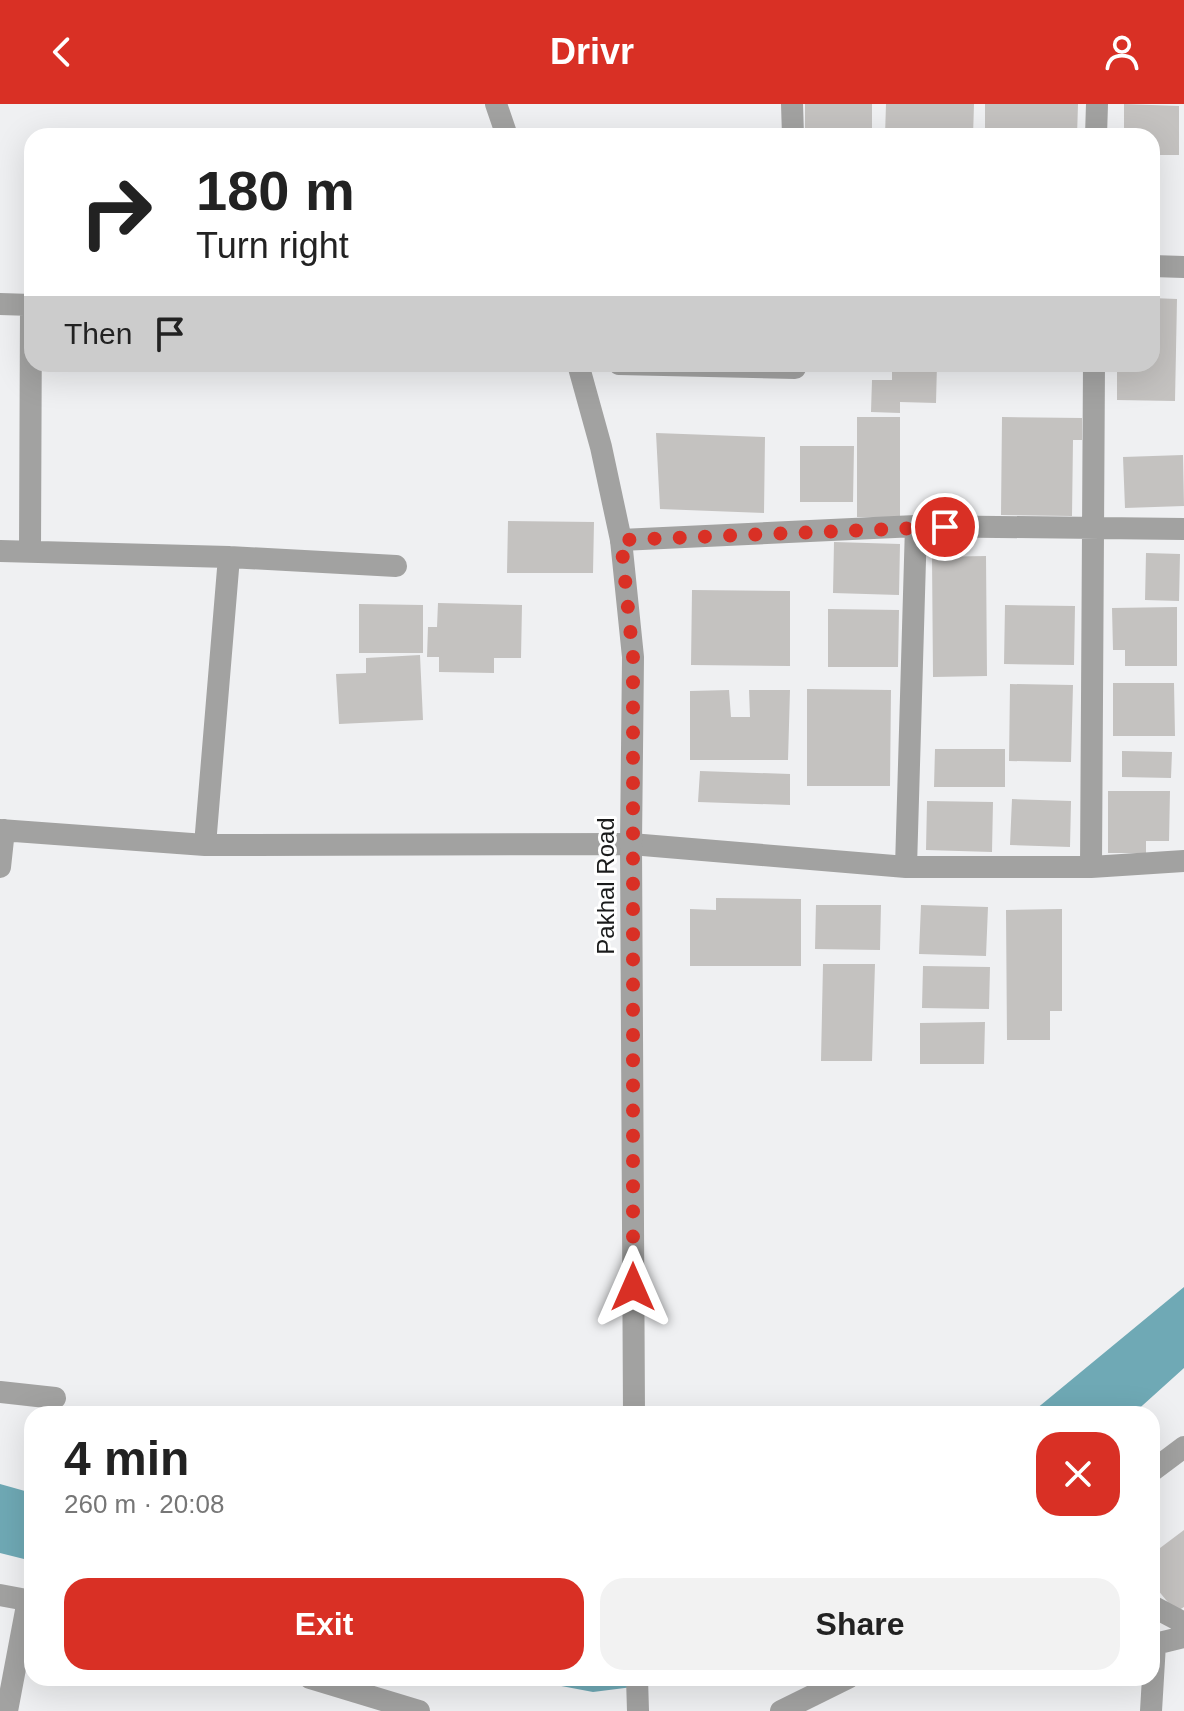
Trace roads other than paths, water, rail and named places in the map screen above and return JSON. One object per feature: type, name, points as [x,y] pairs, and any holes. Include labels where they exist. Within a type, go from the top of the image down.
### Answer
[{"type":"street","points":[[496,104],[504,128]]},
{"type":"street","points":[[792,104],[793,128]]},
{"type":"street","points":[[1096,128],[1097,104]]},
{"type":"street","points":[[1160,266],[1184,267]]},
{"type":"street","points":[[0,304],[24,305]]},
{"type":"street","points":[[30,551],[31,372]]},
{"type":"street","name":"Pakhal Road","points":[[580,372],[601,447],[621,540],[633,657],[634,1406]]},
{"type":"street","points":[[1091,867],[1094,372]]},
{"type":"street","points":[[906,867],[916,526]]},
{"type":"street","points":[[621,540],[916,526],[1184,529]]},
{"type":"street","points":[[0,551],[229,557],[396,566]]},
{"type":"street","points":[[205,845],[229,557]]},
{"type":"street","points":[[0,867],[2,830],[205,845],[631,844],[906,867],[1091,867],[1184,861]]},
{"type":"street","points":[[0,1392],[55,1398]]},
{"type":"street","points":[[1160,1465],[1184,1447]]},
{"type":"street","points":[[0,1595],[24,1600]]},
{"type":"street","points":[[1160,1610],[1184,1623]]},
{"type":"street","points":[[7,1711],[24,1630]]},
{"type":"street","points":[[1160,1643],[1184,1637]]},
{"type":"street","points":[[336,1686],[419,1711]]},
{"type":"street","points":[[637,1686],[638,1711]]},
{"type":"street","points":[[781,1711],[832,1686]]},
{"type":"street","points":[[1151,1711],[1152,1686]]},
{"type":"water","points":[[1184,1287],[1184,1368],[1142,1406],[1040,1406]]},
{"type":"water","points":[[0,1484],[24,1491],[24,1559],[0,1553]]},
{"type":"water","points":[[561,1686],[641,1686],[593,1692]]}]
